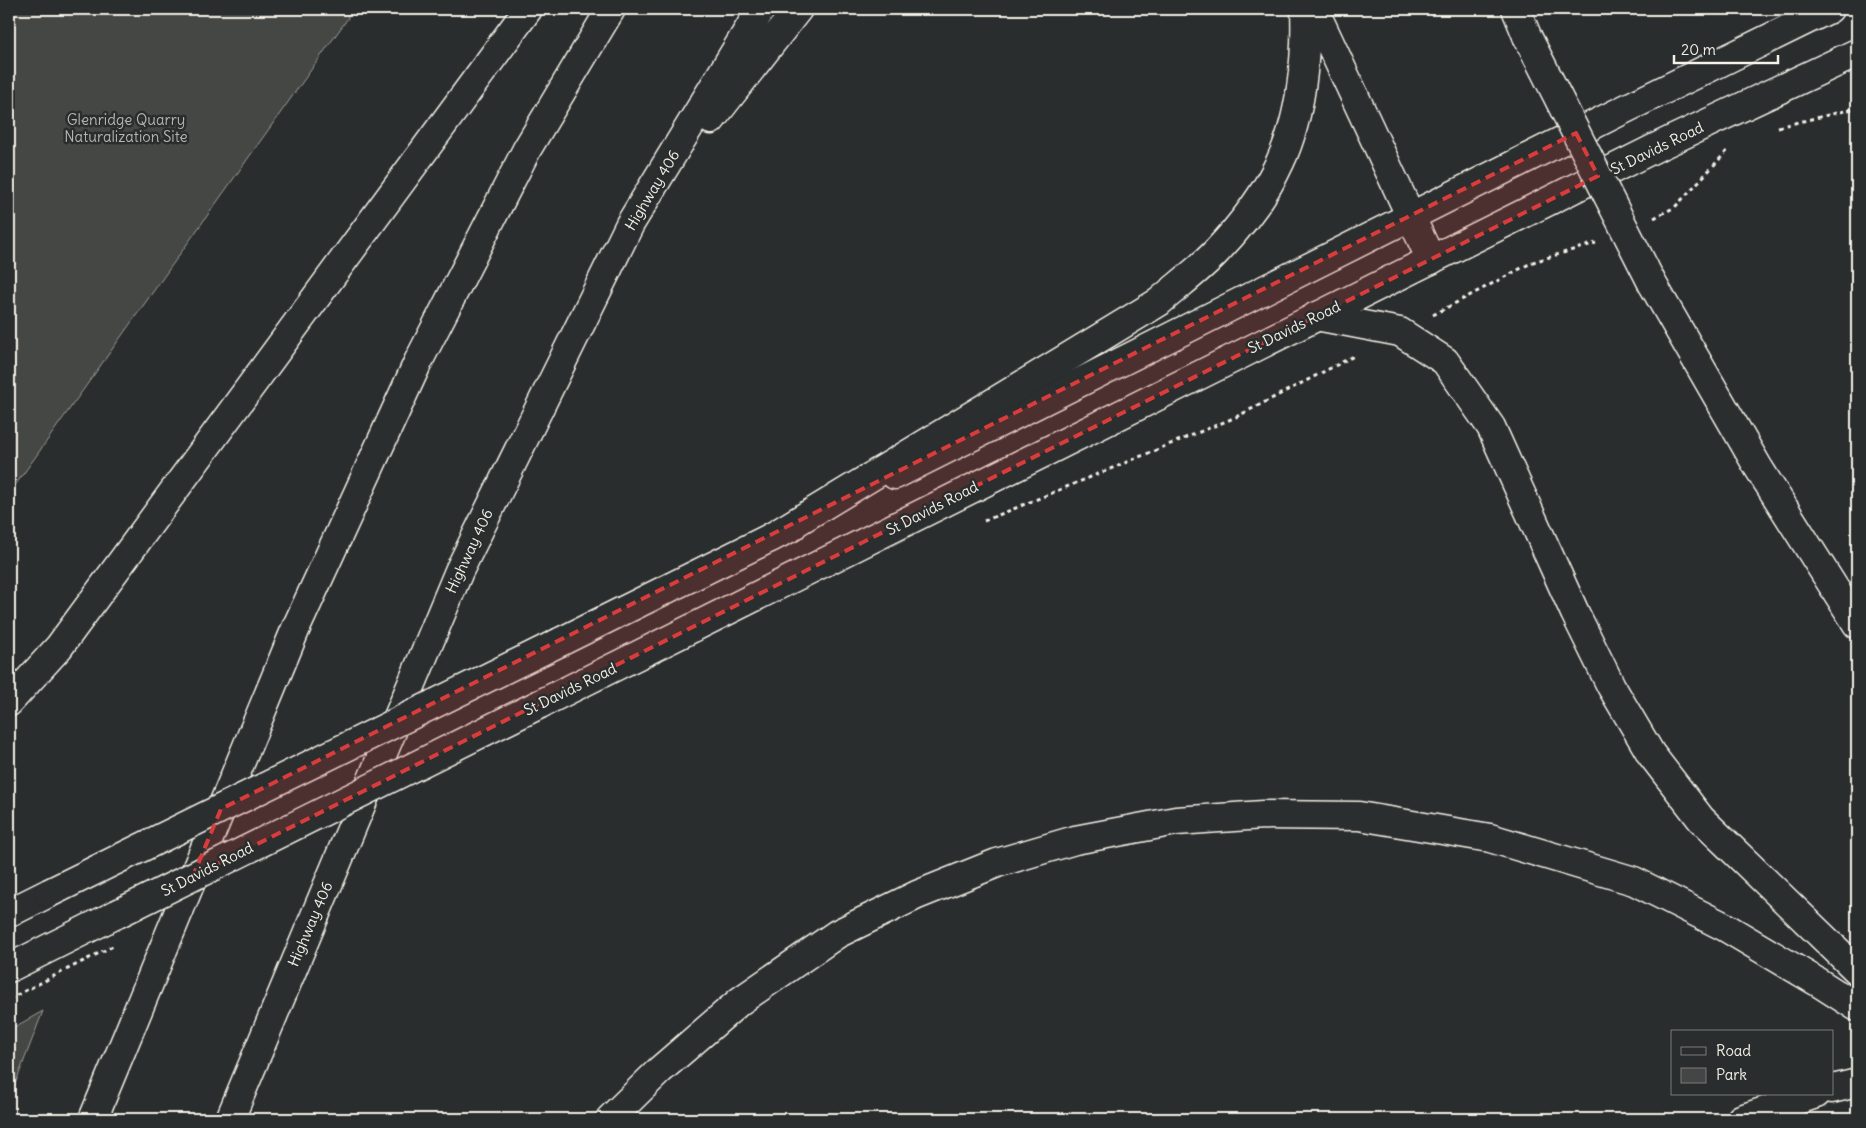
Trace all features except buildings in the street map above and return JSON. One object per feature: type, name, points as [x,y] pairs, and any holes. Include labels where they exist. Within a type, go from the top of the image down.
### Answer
[{"type":"main road","points":[[9,702],[59,647],[528,9]]},
{"type":"main road","points":[[92,1119],[296,628],[418,362],[527,149],[611,9]]},
{"type":"main road","name":"Highway 406","points":[[230,1119],[458,571],[630,224],[761,9]]},
{"type":"main road","points":[[630,224],[798,9]]},
{"type":"main road","points":[[770,538],[1158,302],[1215,253],[1251,210],[1280,162],[1296,110],[1306,49],[1305,9]]},
{"type":"main road","points":[[1314,9],[1431,260]]},
{"type":"main road","points":[[1516,9],[1527,36],[1652,283],[1758,467],[1857,624]]},
{"type":"main road","points":[[9,913],[770,538],[1410,216],[1829,9]]},
{"type":"main road","name":"St Davids Road","points":[[16,964],[1661,145],[1857,53]]},
{"type":"main road","points":[[1316,316],[1400,332],[1445,361],[1491,427],[1579,622],[1611,686],[1651,754],[1701,819],[1849,964]]},
{"type":"main road","points":[[610,1119],[660,1070],[740,1001],[837,934],[917,894],[997,864],[1075,840],[1176,821],[1263,815],[1359,816],[1490,838],[1634,881],[1725,927],[1822,984],[1857,1007]]},
{"type":"main road","points":[[1834,1089],[1857,1083]]},
{"type":"main road","points":[[1741,1119],[1810,1096]]},
{"type":"path","points":[[1770,129],[1857,108]]},
{"type":"path","points":[[1651,220],[1675,207],[1734,144]]},
{"type":"path","points":[[1400,332],[1533,262],[1600,242]]},
{"type":"path","points":[[979,523],[1236,417],[1357,354]]},
{"type":"highlighted area","points":[[1576,133],[1598,176],[193,876],[221,809]]},
{"type":"green space","name":"Glenridge Quarry Naturalization Site","points":[[9,9],[347,9],[348,18],[9,494]]},
{"type":"green space","points":[[43,1011],[9,1100],[9,1030]]}]
